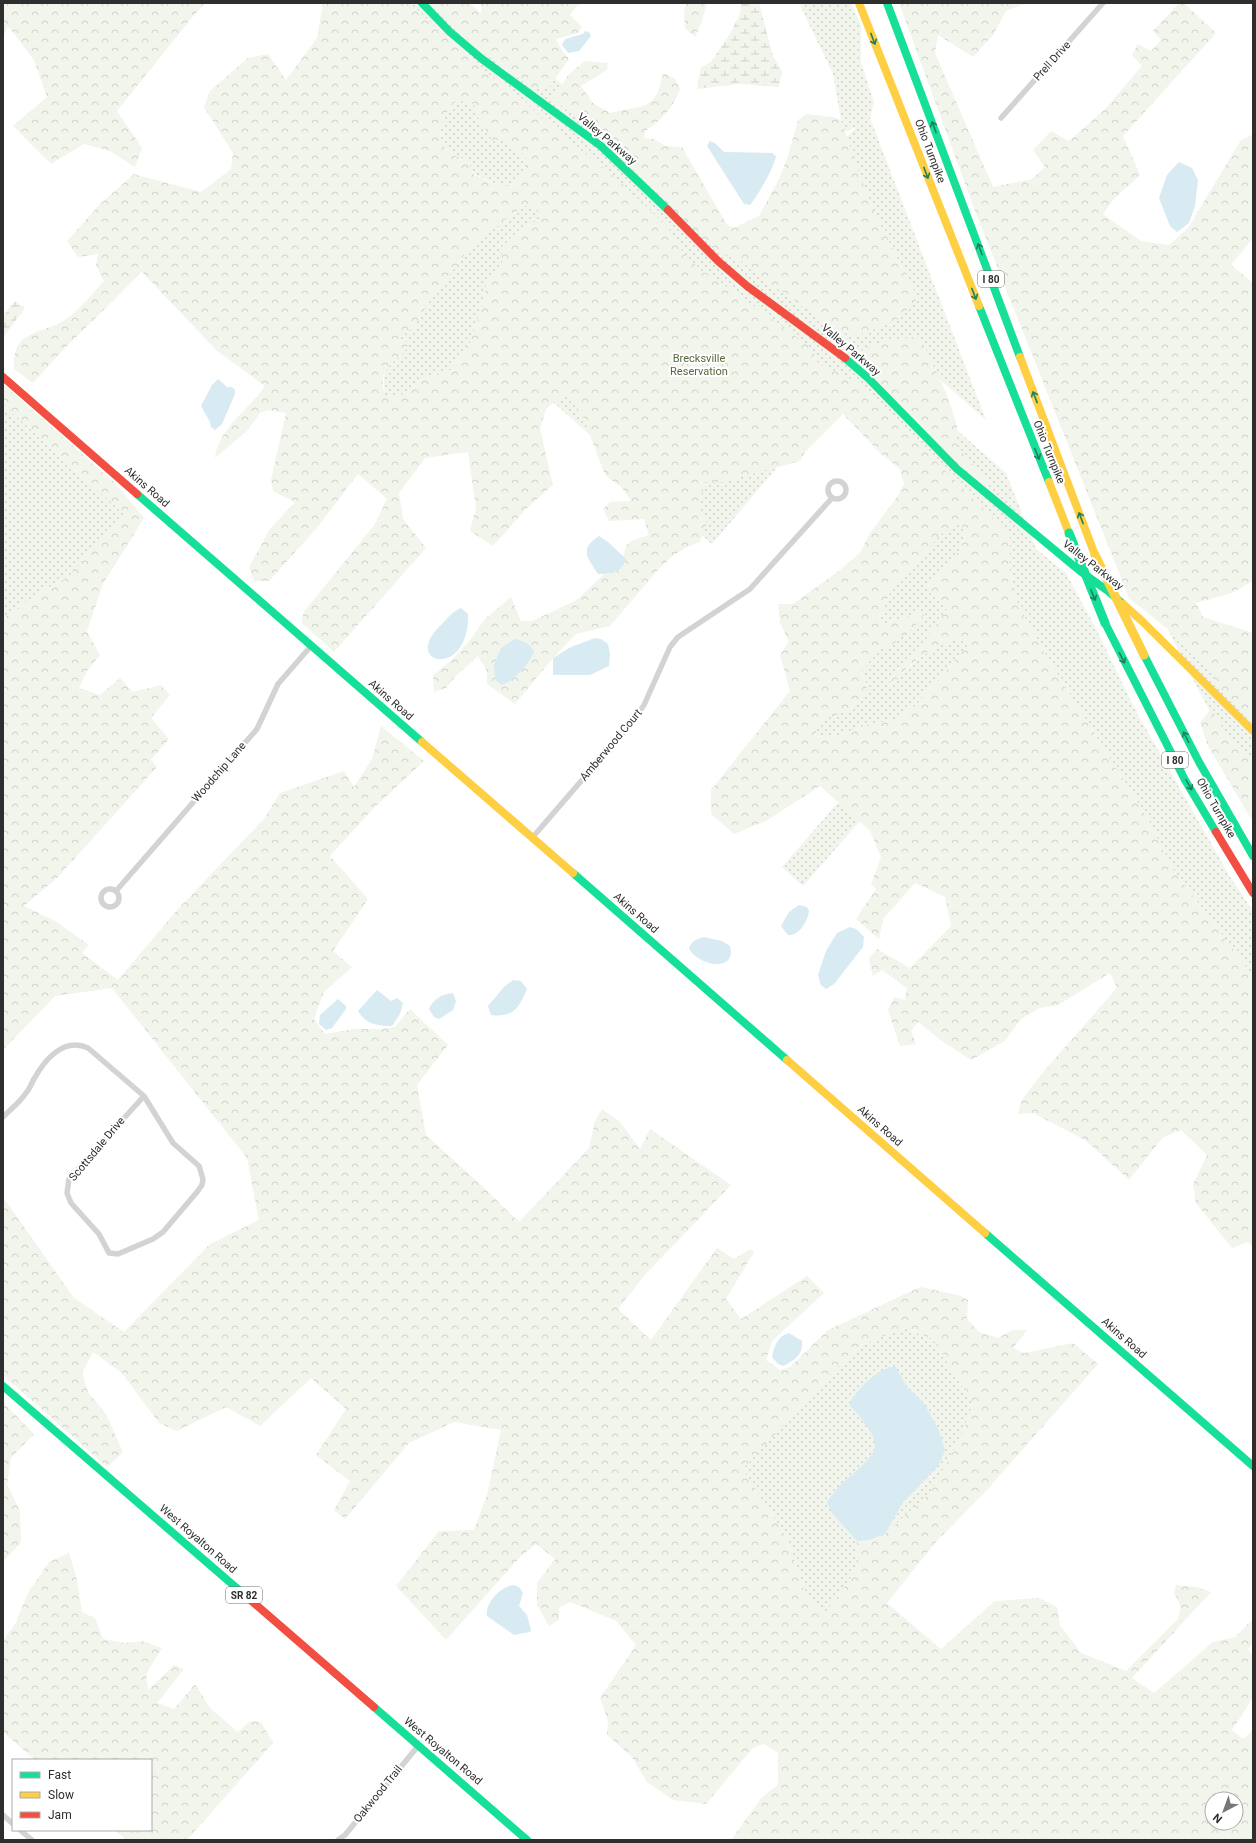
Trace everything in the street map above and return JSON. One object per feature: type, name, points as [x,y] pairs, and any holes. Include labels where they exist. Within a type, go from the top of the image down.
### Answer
[{"type":"main road","name":"Valley Parkway","points":[[422,3],[482,60],[601,146],[647,189],[718,261],[747,286],[837,351],[868,378],[957,469],[1074,566],[1108,591],[1143,622],[1253,731]]},
{"type":"main road","name":"Ohio Turnpike","points":[[859,3],[1105,623],[1186,780],[1253,893]]},
{"type":"main road","name":"Ohio Turnpike","points":[[887,3],[1095,555],[1199,762],[1253,856]]},
{"type":"main road","name":"Akins Road","points":[[3,377],[1253,1466]]},
{"type":"main road","name":"West Royalton Road","points":[[3,1386],[527,1840]]},
{"type":"street","name":"Prell Drive","points":[[1001,118],[1103,3]]},
{"type":"street","name":"Amberwood Court","points":[[532,838],[632,722],[644,705],[670,647],[678,637],[750,589],[832,498]]},
{"type":"street","name":"Woodchip Lane","points":[[116,891],[257,729],[278,684],[311,646]]},
{"type":"street","name":"Scottsdale Drive","points":[[3,1117],[27,1092],[34,1078],[52,1056],[61,1048],[72,1044],[78,1044],[88,1048],[144,1096],[174,1143],[199,1166],[203,1179],[202,1186],[163,1232],[153,1239],[118,1254],[109,1253],[99,1234],[71,1204],[67,1193],[69,1179],[144,1096]]},
{"type":"street","name":"Oakwood Trail","points":[[338,1840],[345,1835],[418,1746]]},
{"type":"street","points":[[3,1815],[12,1823]]},
{"type":"street","points":[[21,1831],[32,1840]]},
{"type":"green space","points":[[3,3],[205,3],[117,111],[142,148],[135,167],[110,151],[84,144],[51,164],[13,126],[47,97],[34,60],[8,26],[3,38]]},
{"type":"green space","points":[[323,3],[410,3],[472,61],[526,102],[552,127],[615,177],[668,227],[684,254],[702,271],[730,289],[812,349],[817,362],[855,381],[1010,535],[1010,571],[1018,604],[1049,661],[1148,819],[1172,868],[1253,976],[1253,1247],[1247,1242],[1232,1248],[1196,1203],[1193,1184],[1207,1155],[1181,1130],[1163,1137],[1129,1180],[1085,1140],[1033,1113],[1018,1114],[1021,1101],[1044,1071],[1117,988],[1110,973],[1058,1005],[1039,1008],[1020,1020],[1005,1041],[971,1060],[942,1041],[918,1022],[911,1031],[916,1044],[900,1046],[888,1010],[894,997],[905,1000],[907,988],[882,970],[873,976],[869,959],[877,949],[910,968],[951,926],[945,897],[915,883],[883,919],[879,939],[856,919],[876,889],[871,884],[881,857],[870,831],[820,786],[766,821],[734,834],[711,814],[711,790],[790,691],[780,655],[789,642],[780,623],[778,604],[793,604],[840,570],[860,553],[870,533],[897,497],[904,484],[900,469],[880,453],[843,414],[805,452],[800,461],[723,482],[705,482],[699,506],[707,523],[700,542],[689,546],[672,556],[657,571],[610,626],[576,634],[553,658],[515,704],[487,684],[487,671],[478,656],[456,676],[446,688],[434,692],[433,675],[453,659],[470,640],[485,619],[511,597],[521,621],[532,621],[577,600],[604,574],[622,566],[624,552],[628,544],[649,535],[644,519],[609,521],[603,509],[610,502],[631,501],[622,488],[605,475],[584,419],[566,393],[546,409],[540,429],[553,485],[526,509],[493,546],[470,531],[476,508],[468,452],[425,458],[399,493],[403,519],[426,548],[334,652],[302,623],[303,613],[375,524],[387,499],[358,474],[316,529],[269,581],[254,581],[249,567],[270,529],[295,502],[273,491],[271,480],[286,413],[269,410],[260,413],[247,431],[215,458],[222,437],[228,428],[265,386],[216,350],[142,272],[62,351],[33,383],[14,369],[15,355],[18,345],[24,339],[32,334],[60,323],[69,317],[104,281],[96,265],[98,254],[78,257],[67,241],[99,205],[134,174],[201,192],[231,169],[233,153],[204,107],[210,91],[248,58],[268,54],[286,80],[317,38]],"holes":[[[457,100],[474,104],[475,113],[492,140],[506,142],[526,158],[526,168],[512,184],[502,187],[474,175],[467,160],[455,156],[447,150],[442,143],[440,135],[444,117]],[[524,206],[533,206],[542,218],[519,230],[502,247],[502,265],[487,280],[484,299],[470,343],[451,370],[425,377],[400,396],[385,395],[383,383],[385,373],[392,363],[404,352],[409,341],[403,342],[398,338],[414,327],[431,299],[469,249],[488,230],[498,226],[509,216]],[[961,522],[965,537],[959,551],[928,585],[927,590],[947,609],[925,641],[895,672],[889,684],[897,680],[907,668],[930,650],[956,638],[970,643],[916,705],[896,720],[869,724],[840,735],[815,737],[819,721],[842,713],[857,704],[863,698],[866,691],[866,684],[861,672],[880,649],[896,642],[917,624],[924,615],[919,613],[883,624],[879,617],[897,581],[907,575],[938,537],[953,525]]]},
{"type":"green space","name":"Brecksville Reservation","points":[[383,3],[469,3],[750,248],[857,126],[845,132],[841,120],[833,74],[799,3],[851,3],[861,26],[861,62],[874,102],[870,118],[986,420],[936,376],[918,396],[1006,473],[1036,549],[1066,573],[1094,625],[1137,713],[1229,875],[1253,911],[1253,976],[1172,868],[1148,819],[1049,661],[1030,626],[803,886],[782,867],[1016,598],[1010,571],[1010,553],[835,399],[712,544],[515,368],[638,227]]},
{"type":"green space","points":[[432,3],[469,3],[481,13],[481,3],[585,3],[577,6],[570,15],[582,27],[578,33],[556,39],[569,59],[548,89],[533,89],[470,43]]},
{"type":"green space","points":[[686,3],[707,3],[702,21],[695,37],[685,28],[684,12]]},
{"type":"green space","points":[[741,3],[759,3],[773,56],[782,71],[779,87],[739,84],[697,89],[701,67],[711,62],[731,32],[740,14]]},
{"type":"green space","points":[[899,3],[1026,3],[1006,11],[993,35],[973,57],[938,35],[935,53],[993,187],[1032,179],[1045,167],[1033,150],[1051,131],[1069,141],[1105,109],[1142,66],[1132,55],[1138,44],[1151,51],[1161,40],[1153,31],[1179,3],[1184,3],[1216,33],[1123,136],[1140,175],[1114,199],[1103,214],[1141,241],[1169,245],[1188,228],[1241,140],[1253,134],[1253,238],[1231,265],[1253,283],[1253,581],[1232,593],[1196,603],[1203,617],[1253,633],[1253,725],[1218,686],[1213,675],[1171,634],[1169,630],[1129,598],[975,211]]},
{"type":"green space","points":[[585,61],[608,63],[607,70],[581,86],[593,103],[610,113],[646,105],[652,101],[660,86],[663,73],[675,79],[680,89],[674,102],[656,123],[645,131],[644,138],[654,139],[666,146],[682,147],[727,225],[734,228],[759,216],[779,179],[788,156],[798,120],[806,114],[833,117],[841,120],[871,206],[918,298],[898,319],[859,336],[834,331],[785,293],[769,285],[742,262],[717,252],[597,134],[553,99],[569,74]]},
{"type":"green space","points":[[457,100],[474,104],[500,139],[509,143],[526,158],[526,168],[512,184],[502,187],[474,174],[467,160],[455,156],[447,150],[442,143],[440,135],[444,117]]},
{"type":"green space","points":[[524,206],[533,206],[542,218],[519,230],[502,247],[502,265],[487,280],[484,299],[470,343],[451,370],[425,377],[400,396],[385,395],[384,376],[386,371],[391,364],[402,355],[403,342],[398,338],[414,327],[431,299],[469,249],[488,230],[498,226],[509,216]]},
{"type":"green space","points":[[15,301],[25,308],[3,338],[3,316]]},
{"type":"green space","points":[[914,337],[922,341],[948,397],[957,426],[957,446],[991,485],[979,485],[851,359],[872,345]]},
{"type":"green space","points":[[3,384],[116,484],[144,518],[103,584],[87,631],[100,655],[87,671],[79,688],[100,695],[120,678],[133,692],[161,685],[170,695],[151,718],[169,739],[151,760],[157,767],[57,878],[24,906],[55,921],[89,945],[82,953],[118,980],[177,910],[264,819],[280,793],[344,771],[354,787],[372,759],[381,726],[424,761],[373,809],[330,856],[368,899],[333,951],[352,967],[324,992],[314,1019],[325,1034],[354,1029],[381,1029],[395,1027],[410,1009],[448,1045],[417,1085],[426,1135],[519,1222],[589,1148],[595,1121],[602,1109],[620,1122],[640,1149],[650,1129],[731,1185],[644,1276],[618,1309],[651,1340],[717,1248],[734,1259],[750,1249],[754,1252],[726,1299],[741,1319],[807,1276],[824,1293],[772,1341],[766,1360],[780,1370],[790,1367],[828,1330],[920,1287],[958,1295],[968,1300],[967,1319],[979,1332],[998,1338],[1012,1330],[1027,1330],[1013,1348],[1024,1353],[1073,1343],[1098,1364],[987,1490],[935,1543],[887,1603],[941,1649],[995,1601],[1039,1598],[1057,1607],[1060,1625],[1081,1653],[1126,1671],[1178,1619],[1180,1608],[1174,1593],[1176,1585],[1197,1587],[1211,1592],[1132,1678],[1154,1693],[1213,1642],[1235,1637],[1253,1619],[1253,1642],[1248,1650],[1253,1655],[1253,1698],[1232,1730],[1243,1739],[1253,1730],[1253,1840],[731,1840],[762,1797],[778,1785],[778,1753],[764,1744],[753,1748],[706,1804],[673,1800],[647,1782],[632,1757],[607,1735],[608,1721],[600,1698],[636,1645],[616,1621],[570,1602],[559,1607],[559,1620],[549,1626],[537,1605],[537,1583],[555,1559],[536,1544],[521,1556],[446,1640],[396,1586],[439,1531],[474,1530],[487,1495],[501,1430],[454,1422],[409,1443],[345,1519],[334,1510],[350,1481],[316,1455],[346,1409],[311,1378],[260,1426],[226,1407],[177,1431],[159,1423],[122,1373],[93,1352],[82,1373],[88,1392],[106,1414],[123,1452],[107,1467],[3,1375],[3,1197],[74,1298],[124,1332],[210,1244],[259,1220],[247,1158],[112,988],[55,996],[3,1050],[3,619],[21,605],[69,576],[124,514],[3,404]],"holes":[[[904,1328],[933,1339],[973,1404],[960,1439],[930,1493],[885,1534],[869,1540],[857,1541],[856,1571],[824,1614],[804,1590],[788,1540],[743,1469],[838,1366],[862,1345]]]},
{"type":"green space","points":[[3,404],[124,514],[72,574],[21,605],[3,619]]},
{"type":"green space","points":[[961,522],[965,537],[959,551],[928,585],[928,590],[947,609],[925,641],[895,672],[895,682],[922,656],[938,646],[956,638],[970,643],[916,705],[896,720],[869,724],[840,735],[815,737],[819,721],[852,708],[867,685],[861,672],[880,649],[896,642],[924,616],[919,613],[883,624],[879,617],[897,581],[907,575],[932,544],[946,530]]},
{"type":"green space","points":[[1156,605],[1253,690],[1253,804],[1226,742]]},
{"type":"green space","points":[[1211,709],[1232,742],[1253,760],[1253,822],[1208,746],[1200,722]]},
{"type":"green space","points":[[904,1328],[933,1339],[973,1404],[960,1439],[930,1493],[885,1534],[869,1540],[858,1541],[856,1571],[824,1615],[804,1590],[788,1540],[742,1469],[838,1366],[862,1345]]},
{"type":"green space","points":[[3,1402],[34,1434],[11,1458],[7,1484],[20,1511],[21,1542],[3,1562]]},
{"type":"green space","points":[[69,1553],[77,1580],[82,1612],[95,1618],[103,1639],[125,1643],[142,1641],[162,1648],[146,1674],[148,1690],[174,1665],[184,1669],[157,1703],[174,1709],[195,1684],[210,1708],[238,1732],[250,1721],[261,1722],[273,1743],[187,1840],[126,1840],[116,1831],[152,1831],[152,1759],[34,1759],[3,1732],[3,1641],[15,1624],[28,1593],[49,1562]]},
{"type":"shaded area","points":[[585,31],[590,33],[591,36],[579,51],[568,53],[562,45],[565,39],[583,34]]},
{"type":"shaded area","points":[[710,141],[715,143],[724,152],[772,153],[776,156],[765,181],[750,205],[744,204],[707,146]]},
{"type":"shaded area","points":[[1179,162],[1192,168],[1198,180],[1195,206],[1189,223],[1177,232],[1170,226],[1159,198],[1167,175]]},
{"type":"shaded area","points":[[218,379],[227,387],[232,387],[235,390],[235,394],[222,424],[215,430],[211,427],[210,422],[201,406],[212,385]]},
{"type":"shaded area","points":[[599,536],[608,542],[626,559],[619,570],[598,574],[588,558],[587,549],[589,545]]},
{"type":"shaded area","points":[[461,608],[468,614],[466,635],[459,649],[449,657],[439,659],[431,656],[428,649],[431,638],[451,615]]},
{"type":"shaded area","points":[[595,638],[601,639],[608,644],[610,654],[609,666],[590,675],[553,675],[553,658],[571,647]]},
{"type":"shaded area","points":[[515,639],[527,643],[534,652],[521,672],[502,685],[495,680],[494,665],[501,648]]},
{"type":"shaded area","points":[[799,905],[807,907],[809,911],[807,919],[796,933],[788,935],[781,926],[789,912]]},
{"type":"shaded area","points":[[850,927],[856,929],[864,937],[863,947],[834,984],[826,989],[821,985],[818,975],[826,951],[837,933]]},
{"type":"shaded area","points":[[704,937],[722,941],[730,946],[731,954],[728,960],[723,963],[709,963],[694,955],[689,949],[691,944]]},
{"type":"shaded area","points":[[513,980],[521,981],[527,989],[521,1002],[510,1013],[499,1016],[491,1015],[488,1006],[504,987]]},
{"type":"shaded area","points":[[377,990],[391,1001],[397,998],[403,1003],[400,1014],[392,1026],[372,1023],[365,1019],[358,1011]]},
{"type":"shaded area","points":[[453,993],[456,1001],[453,1010],[439,1019],[434,1017],[429,1009],[433,1002],[442,996]]},
{"type":"shaded area","points":[[338,999],[346,1006],[346,1009],[332,1028],[326,1030],[319,1024],[320,1015]]},
{"type":"shaded area","points":[[789,1333],[802,1341],[802,1346],[800,1353],[791,1362],[783,1366],[778,1364],[772,1357],[779,1339],[785,1334]]},
{"type":"shaded area","points":[[895,1366],[908,1388],[924,1403],[939,1431],[945,1451],[938,1466],[903,1502],[885,1534],[869,1540],[857,1541],[832,1513],[827,1502],[839,1487],[868,1459],[875,1448],[875,1443],[871,1433],[849,1404],[868,1380],[887,1368]]},
{"type":"shaded area","points":[[513,1585],[519,1587],[523,1593],[519,1606],[527,1615],[531,1630],[530,1632],[514,1635],[487,1616],[488,1606],[494,1596],[508,1586]]},
{"type":"traffic: fast","points":[[422,3],[450,32],[482,59],[601,146],[668,210]]},
{"type":"traffic: fast","points":[[887,3],[1020,357]]},
{"type":"traffic: fast","points":[[979,306],[1049,482]]},
{"type":"traffic: fast","points":[[845,358],[868,378],[957,469],[1080,571],[1123,604]]},
{"type":"traffic: fast","points":[[137,494],[422,742]]},
{"type":"traffic: fast","points":[[1069,533],[1105,623]]},
{"type":"traffic: fast","points":[[1105,623],[1185,780],[1216,832]]},
{"type":"traffic: fast","points":[[1144,655],[1199,762],[1253,856]]},
{"type":"traffic: fast","points":[[573,873],[787,1060]]},
{"type":"traffic: fast","points":[[985,1233],[1253,1466]]},
{"type":"traffic: fast","points":[[3,1386],[247,1597]]},
{"type":"traffic: fast","points":[[374,1707],[527,1840]]},
{"type":"traffic: slow","points":[[859,3],[979,306]]},
{"type":"traffic: slow","points":[[1020,357],[1095,555]]},
{"type":"traffic: slow","points":[[1049,482],[1069,533]]},
{"type":"traffic: slow","points":[[1095,555],[1144,655]]},
{"type":"traffic: slow","points":[[1123,604],[1253,731]]},
{"type":"traffic: slow","points":[[422,742],[573,873]]},
{"type":"traffic: slow","points":[[787,1060],[985,1233]]},
{"type":"traffic: jam","points":[[668,210],[718,261],[747,286],[845,358]]},
{"type":"traffic: jam","points":[[3,377],[137,494]]},
{"type":"traffic: jam","points":[[1216,832],[1253,893]]},
{"type":"traffic: jam","points":[[247,1597],[374,1707]]}]
